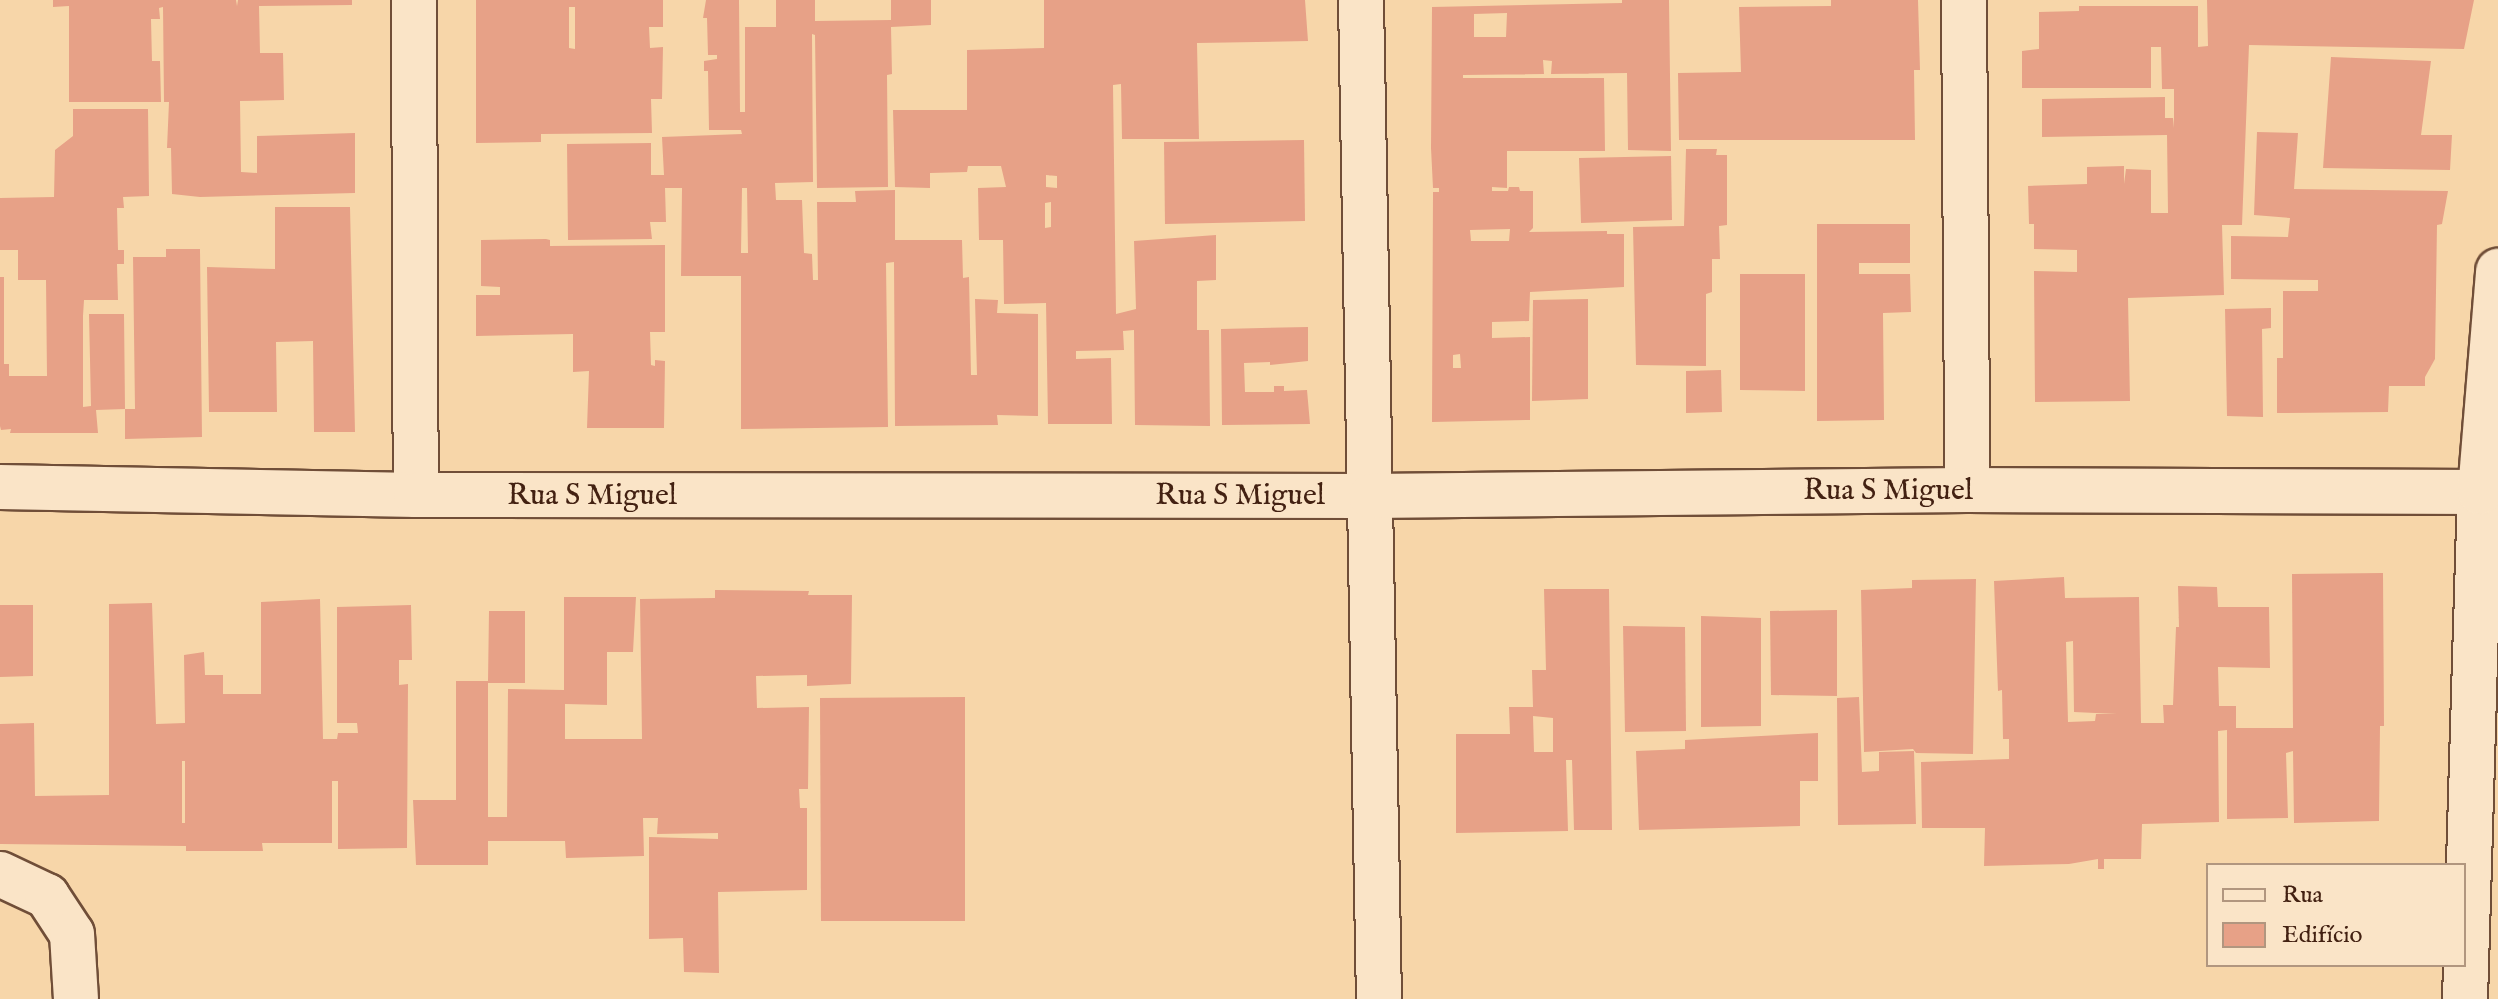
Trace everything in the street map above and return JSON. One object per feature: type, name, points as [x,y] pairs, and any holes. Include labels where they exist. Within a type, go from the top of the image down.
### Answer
[{"type":"street","points":[[414,0],[416,495]]},
{"type":"street","points":[[1361,0],[1379,999]]},
{"type":"street","points":[[1964,0],[1967,490]]},
{"type":"street","points":[[2466,965],[2480,492],[2498,271]]},
{"type":"street","name":"Rua S Miguel","points":[[0,487],[416,495],[1371,496],[1967,490],[2480,492]]},
{"type":"street","points":[[0,874],[47,896],[72,934],[76,999]]},
{"type":"street","points":[[2465,999],[2466,967]]},
{"type":"building","points":[[53,0],[236,0],[237,6],[238,0],[352,0],[352,5],[259,6],[260,53],[283,53],[284,100],[240,101],[241,172],[257,173],[257,136],[355,133],[355,193],[200,197],[172,194],[171,148],[167,148],[169,102],[164,102],[163,7],[159,8],[160,19],[151,19],[152,61],[160,61],[161,102],[69,102],[69,6],[53,7]]},
{"type":"building","points":[[476,0],[663,0],[663,27],[649,27],[650,48],[663,47],[662,99],[651,99],[652,133],[541,134],[541,142],[476,143]],"holes":[[[569,7],[575,7],[575,49],[569,48]]]},
{"type":"building","points":[[706,0],[739,0],[740,112],[745,112],[745,27],[776,27],[776,0],[815,0],[815,21],[891,20],[891,0],[931,0],[931,25],[891,27],[892,74],[887,75],[888,187],[817,188],[815,35],[812,34],[813,182],[775,183],[776,200],[802,200],[804,253],[812,254],[813,280],[818,280],[817,202],[856,202],[855,191],[895,190],[895,240],[962,240],[963,278],[969,277],[971,375],[977,375],[975,299],[998,300],[997,313],[1038,314],[1038,416],[997,415],[998,425],[895,426],[894,262],[886,263],[888,427],[741,429],[741,276],[681,276],[682,188],[665,188],[666,222],[650,222],[652,239],[568,240],[567,144],[651,143],[651,175],[664,175],[662,137],[742,134],[741,130],[709,130],[708,71],[704,71],[704,61],[717,59],[717,55],[708,55],[707,18],[703,18]],"holes":[[[742,188],[747,188],[748,253],[741,253]]]},
{"type":"building","points":[[1044,0],[1305,0],[1308,41],[1197,43],[1199,139],[1122,139],[1121,84],[1113,85],[1116,314],[1136,309],[1134,241],[1216,235],[1216,280],[1197,281],[1197,330],[1209,330],[1210,426],[1135,425],[1134,330],[1123,331],[1124,350],[1076,351],[1076,359],[1111,358],[1112,424],[1048,424],[1046,303],[1004,304],[1003,240],[979,240],[978,188],[1006,187],[1001,166],[968,166],[967,172],[930,173],[930,188],[895,187],[893,110],[967,110],[967,50],[1044,48]],"holes":[[[1046,175],[1057,176],[1057,188],[1046,187]],[[1051,202],[1051,227],[1045,228],[1045,203]]]},
{"type":"building","points":[[1622,0],[1669,0],[1671,151],[1628,150],[1627,73],[1551,74],[1552,61],[1543,60],[1544,74],[1463,75],[1463,78],[1604,78],[1605,151],[1507,151],[1507,188],[1492,187],[1492,191],[1519,187],[1520,191],[1533,191],[1533,228],[1529,232],[1607,231],[1607,234],[1624,234],[1624,287],[1530,292],[1529,321],[1492,322],[1492,338],[1530,337],[1530,420],[1432,422],[1433,192],[1439,192],[1439,188],[1433,188],[1431,148],[1432,7],[1622,3]],"holes":[[[1507,13],[1506,37],[1474,37],[1474,14]],[[1510,229],[1509,241],[1471,241],[1470,230]],[[1460,354],[1461,368],[1453,368],[1453,355]]]},
{"type":"building","points":[[1831,0],[1918,0],[1920,70],[1914,70],[1915,140],[1679,140],[1678,73],[1741,72],[1739,7],[1831,6]]},
{"type":"building","points":[[2207,0],[2474,0],[2464,49],[2249,45],[2242,225],[2222,225],[2224,295],[2128,298],[2130,401],[2035,402],[2034,271],[2077,272],[2077,250],[2034,249],[2034,224],[2029,224],[2028,186],[2087,184],[2087,167],[2124,166],[2124,184],[2126,169],[2151,170],[2151,213],[2168,213],[2167,135],[2042,137],[2042,99],[2165,97],[2165,118],[2173,118],[2174,128],[2174,89],[2162,89],[2161,47],[2151,47],[2151,88],[2022,88],[2022,51],[2039,49],[2039,12],[2079,11],[2079,6],[2198,6],[2198,47],[2208,46]]},
{"type":"building","points":[[2331,57],[2431,61],[2421,135],[2452,135],[2450,170],[2323,168]]},
{"type":"building","points":[[73,109],[148,109],[149,196],[123,197],[124,208],[117,208],[118,250],[124,250],[124,264],[117,264],[118,300],[84,300],[83,407],[91,406],[89,314],[124,314],[125,409],[96,410],[98,433],[10,433],[11,429],[1,430],[0,426],[0,277],[4,277],[4,364],[9,364],[9,376],[47,376],[46,280],[18,280],[18,250],[0,250],[0,198],[54,197],[55,150],[73,136]]},
{"type":"building","points":[[2257,132],[2298,133],[2294,189],[2448,191],[2442,224],[2437,225],[2435,359],[2425,377],[2425,386],[2389,386],[2388,412],[2277,413],[2277,358],[2283,358],[2283,291],[2318,291],[2318,280],[2231,279],[2231,236],[2288,237],[2290,218],[2254,215]]},
{"type":"building","points":[[1304,140],[1305,221],[1165,224],[1164,142]]},
{"type":"building","points":[[1686,149],[1717,149],[1716,155],[1727,155],[1727,225],[1719,226],[1720,259],[1712,259],[1712,292],[1706,294],[1706,366],[1636,365],[1633,227],[1684,226]]},
{"type":"building","points":[[1671,156],[1672,220],[1581,223],[1579,158]]},
{"type":"building","points":[[275,207],[350,207],[355,432],[314,432],[313,341],[276,342],[277,412],[209,412],[207,267],[275,269]]},
{"type":"building","points":[[1817,224],[1910,224],[1910,263],[1859,263],[1859,274],[1910,274],[1911,312],[1883,313],[1884,420],[1817,421]]},
{"type":"building","points":[[481,240],[550,240],[550,246],[665,245],[665,332],[650,332],[651,365],[655,366],[655,360],[665,361],[664,428],[587,428],[589,371],[573,372],[573,334],[476,336],[476,295],[500,295],[500,287],[481,286]]},
{"type":"building","points":[[166,249],[200,249],[202,437],[125,439],[125,409],[135,409],[133,257],[166,257]]},
{"type":"building","points":[[1740,274],[1805,274],[1805,391],[1740,390]]},
{"type":"building","points":[[1588,299],[1588,399],[1532,401],[1533,300]]},
{"type":"building","points":[[2271,308],[2271,328],[2262,329],[2263,417],[2227,416],[2225,309]]},
{"type":"building","points":[[1308,327],[1308,361],[1270,365],[1270,362],[1244,363],[1245,392],[1274,392],[1274,386],[1284,386],[1284,391],[1307,390],[1310,424],[1222,425],[1221,329]]},
{"type":"building","points":[[1721,370],[1722,412],[1686,413],[1686,371]]},
{"type":"building","points":[[2383,573],[2384,726],[2380,726],[2379,821],[2294,823],[2293,751],[2286,753],[2288,818],[2227,819],[2227,730],[2218,731],[2219,822],[2142,824],[2141,859],[2104,859],[2104,869],[2098,869],[2098,859],[2069,864],[1984,866],[1985,828],[1922,828],[1921,762],[2009,759],[2009,739],[2003,739],[2002,690],[1998,691],[1994,581],[2064,577],[2065,598],[2139,597],[2141,723],[2164,723],[2163,705],[2173,705],[2176,627],[2179,627],[2178,586],[2217,587],[2218,607],[2269,607],[2270,668],[2218,667],[2219,706],[2236,706],[2236,728],[2293,728],[2292,574]],"holes":[[[2073,641],[2074,712],[2117,714],[2096,714],[2095,721],[2068,722],[2066,642]]]},
{"type":"building","points":[[1976,579],[1973,754],[1916,753],[1913,749],[1864,752],[1861,590],[1912,588],[1912,580]]},
{"type":"building","points":[[1544,589],[1609,589],[1612,830],[1574,830],[1572,760],[1566,760],[1568,831],[1456,833],[1456,734],[1510,734],[1509,707],[1533,707],[1532,670],[1546,670]],"holes":[[[1533,716],[1553,718],[1553,752],[1534,752]]]},
{"type":"building","points":[[715,590],[809,591],[808,595],[852,595],[851,684],[807,686],[807,675],[756,676],[757,708],[809,707],[808,789],[799,789],[800,808],[807,808],[807,890],[718,892],[719,973],[684,972],[683,938],[649,939],[649,837],[718,839],[718,833],[657,834],[658,818],[643,818],[644,856],[566,858],[565,841],[488,841],[488,865],[416,865],[413,800],[456,800],[456,681],[488,681],[489,611],[525,611],[525,683],[488,683],[488,817],[507,817],[508,689],[564,690],[564,597],[636,597],[633,652],[607,652],[607,705],[565,704],[565,739],[642,739],[640,599],[715,598]]},
{"type":"building","points":[[320,599],[323,739],[337,739],[338,733],[358,733],[357,723],[337,723],[337,607],[411,605],[412,660],[399,660],[399,685],[408,684],[407,848],[338,849],[338,781],[332,781],[332,843],[262,843],[263,851],[186,851],[186,846],[0,844],[0,724],[34,723],[35,796],[109,795],[109,604],[152,603],[156,724],[185,723],[184,655],[204,652],[205,675],[223,675],[223,694],[261,694],[261,602]],"holes":[[[182,761],[185,761],[185,823],[182,823]]]},
{"type":"building","points":[[0,605],[33,605],[33,676],[0,677]]},
{"type":"building","points":[[1837,610],[1837,696],[1771,695],[1770,611]]},
{"type":"building","points":[[1701,616],[1761,618],[1761,726],[1701,727]]},
{"type":"building","points":[[1623,626],[1685,627],[1686,731],[1625,732]]},
{"type":"building","points":[[965,697],[965,921],[821,921],[820,698]]},
{"type":"building","points":[[1859,697],[1862,772],[1879,771],[1879,752],[1914,751],[1916,824],[1838,825],[1837,698]]},
{"type":"building","points":[[1818,733],[1818,781],[1800,781],[1800,826],[1639,830],[1636,751],[1685,749],[1685,740]]}]
